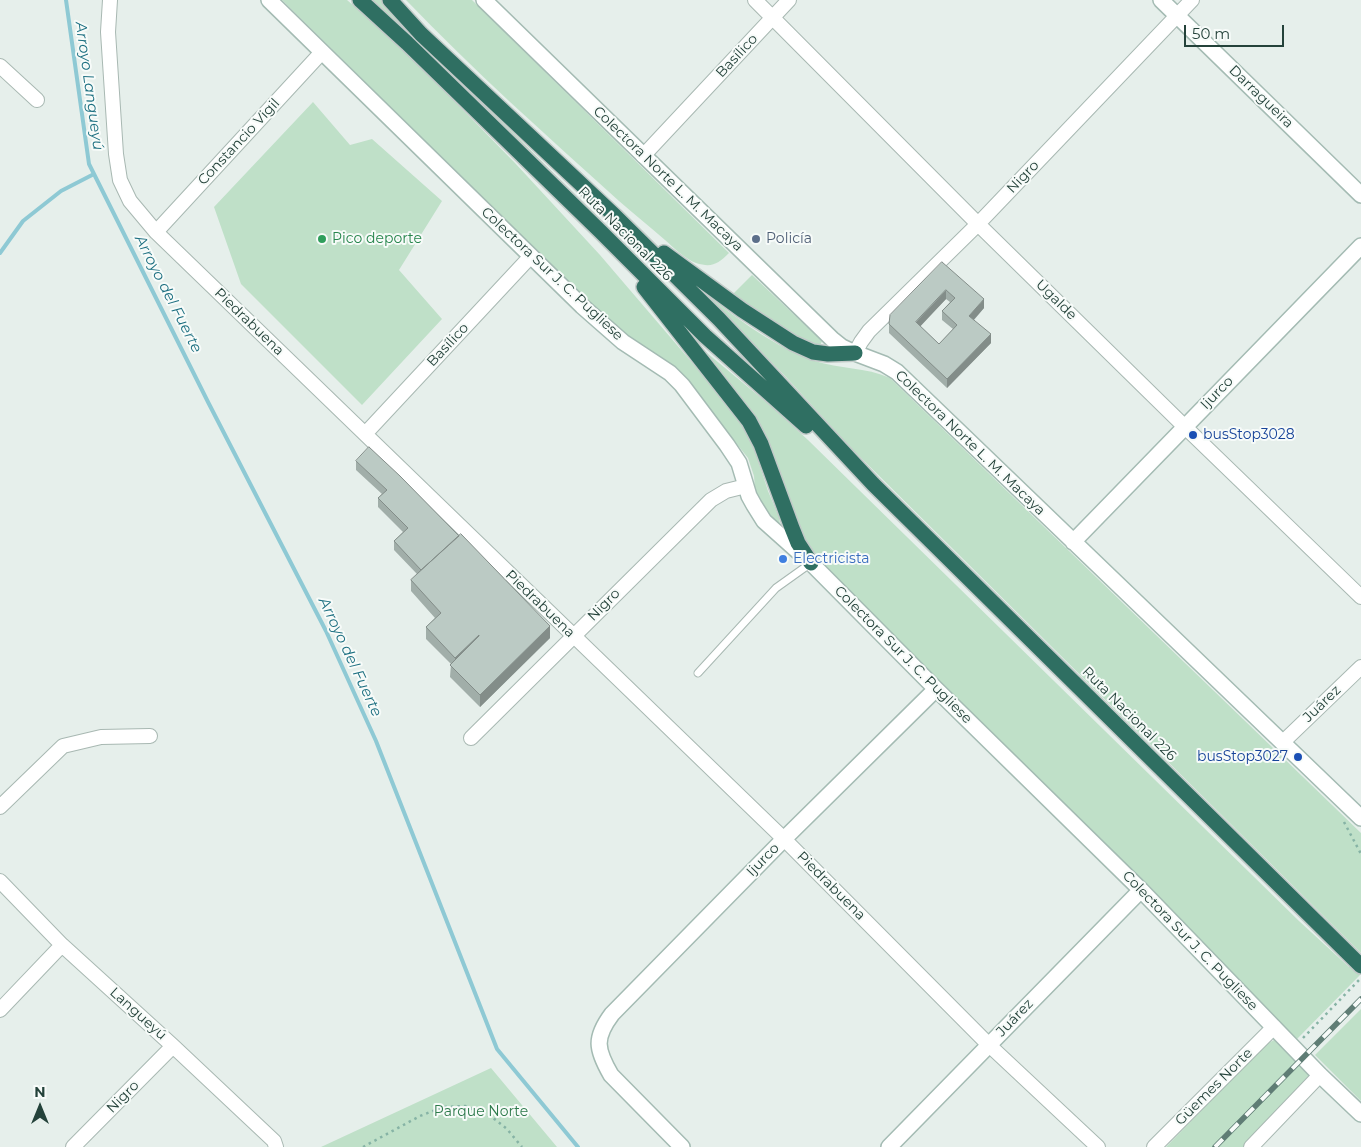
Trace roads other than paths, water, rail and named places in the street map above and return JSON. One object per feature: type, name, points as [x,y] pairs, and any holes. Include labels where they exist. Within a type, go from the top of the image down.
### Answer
[{"type":"highway","name":"Ruta Nacional 226","points":[[360,0],[407,43],[705,336],[873,484]]},
{"type":"highway","name":"Ruta Nacional 226","points":[[390,0],[421,34],[615,216],[719,319],[873,484],[1358,964]]},
{"type":"highway","points":[[615,216],[742,310],[793,344],[813,352],[828,354],[854,353]]},
{"type":"highway","points":[[601,232],[749,421],[761,444],[798,542],[811,563]]},
{"type":"main road","name":"Colectora Sur J. C. Pugliese","points":[[269,0],[610,332],[670,373],[682,385],[740,463],[746,486],[754,505],[764,521],[811,563],[936,689],[1141,890],[1320,1075],[1361,1114]]},
{"type":"main road","name":"Colectora Norte L. M. Macaya","points":[[484,0],[832,339],[842,347],[884,364],[897,372],[1361,818]]},
{"type":"main road","name":"Darragueira","points":[[1161,0],[1361,195]]},
{"type":"main road","name":"Ijurco","points":[[1073,542],[1361,246]]},
{"type":"main road","name":"Ijurco","points":[[682,1147],[611,1075],[602,1057],[599,1044],[602,1028],[612,1014],[784,839],[936,689]]},
{"type":"main road","name":"Juárez","points":[[889,1147],[1141,890]]},
{"type":"street","name":"Piedrabuena","points":[[110,0],[108,32],[116,154],[120,180],[130,201],[156,232],[784,839],[989,1045],[1098,1147]]},
{"type":"street","name":"Ugalde","points":[[755,0],[978,224],[1361,597]]},
{"type":"street","name":"Basílico","points":[[643,156],[789,0]]},
{"type":"street","name":"Nigro","points":[[854,353],[870,331],[978,224],[1192,0]]},
{"type":"street","name":"Constancio Vigil","points":[[156,232],[322,52]]},
{"type":"street","points":[[0,66],[37,100]]},
{"type":"street","name":"Basílico","points":[[365,434],[531,256]]},
{"type":"street","name":"Nigro","points":[[471,738],[711,500],[726,492],[746,486]]},
{"type":"street","name":"Juárez","points":[[1283,742],[1361,667]]},
{"type":"street","points":[[0,807],[63,746],[101,737],[150,736]]},
{"type":"street","name":"Langueyú","points":[[0,880],[62,945],[274,1141],[276,1147]]},
{"type":"street","points":[[0,1010],[62,945]]},
{"type":"street","name":"Güemes Norte","points":[[1154,1147],[1274,1027]]},
{"type":"street","name":"Nigro","points":[[74,1147],[173,1046]]},
{"type":"street","points":[[1251,1147],[1320,1075]]},
{"type":"lane","points":[[698,673],[776,588],[811,563]]},
{"type":"waterway","name":"Arroyo del Fuerte","points":[[66,0],[89,164],[208,402],[326,631],[376,741],[497,1049],[578,1147]]},
{"type":"waterway","points":[[0,253],[23,221],[61,191],[94,174]]},
{"type":"railway","points":[[1215,1147],[1361,999]]},
{"type":"place","name":"Pico deporte","points":[[322,239]]},
{"type":"place","name":"Policía","points":[[756,239]]},
{"type":"place","name":"busStop3028","points":[[1193,435]]},
{"type":"place","name":"Electricista","points":[[783,559]]},
{"type":"place","name":"busStop3027","points":[[1298,757]]},
{"type":"water label","name":"Arroyo Langueyú","points":[[89,86]]},
{"type":"park label","name":"Parque Norte","points":[[481,1112]]}]
